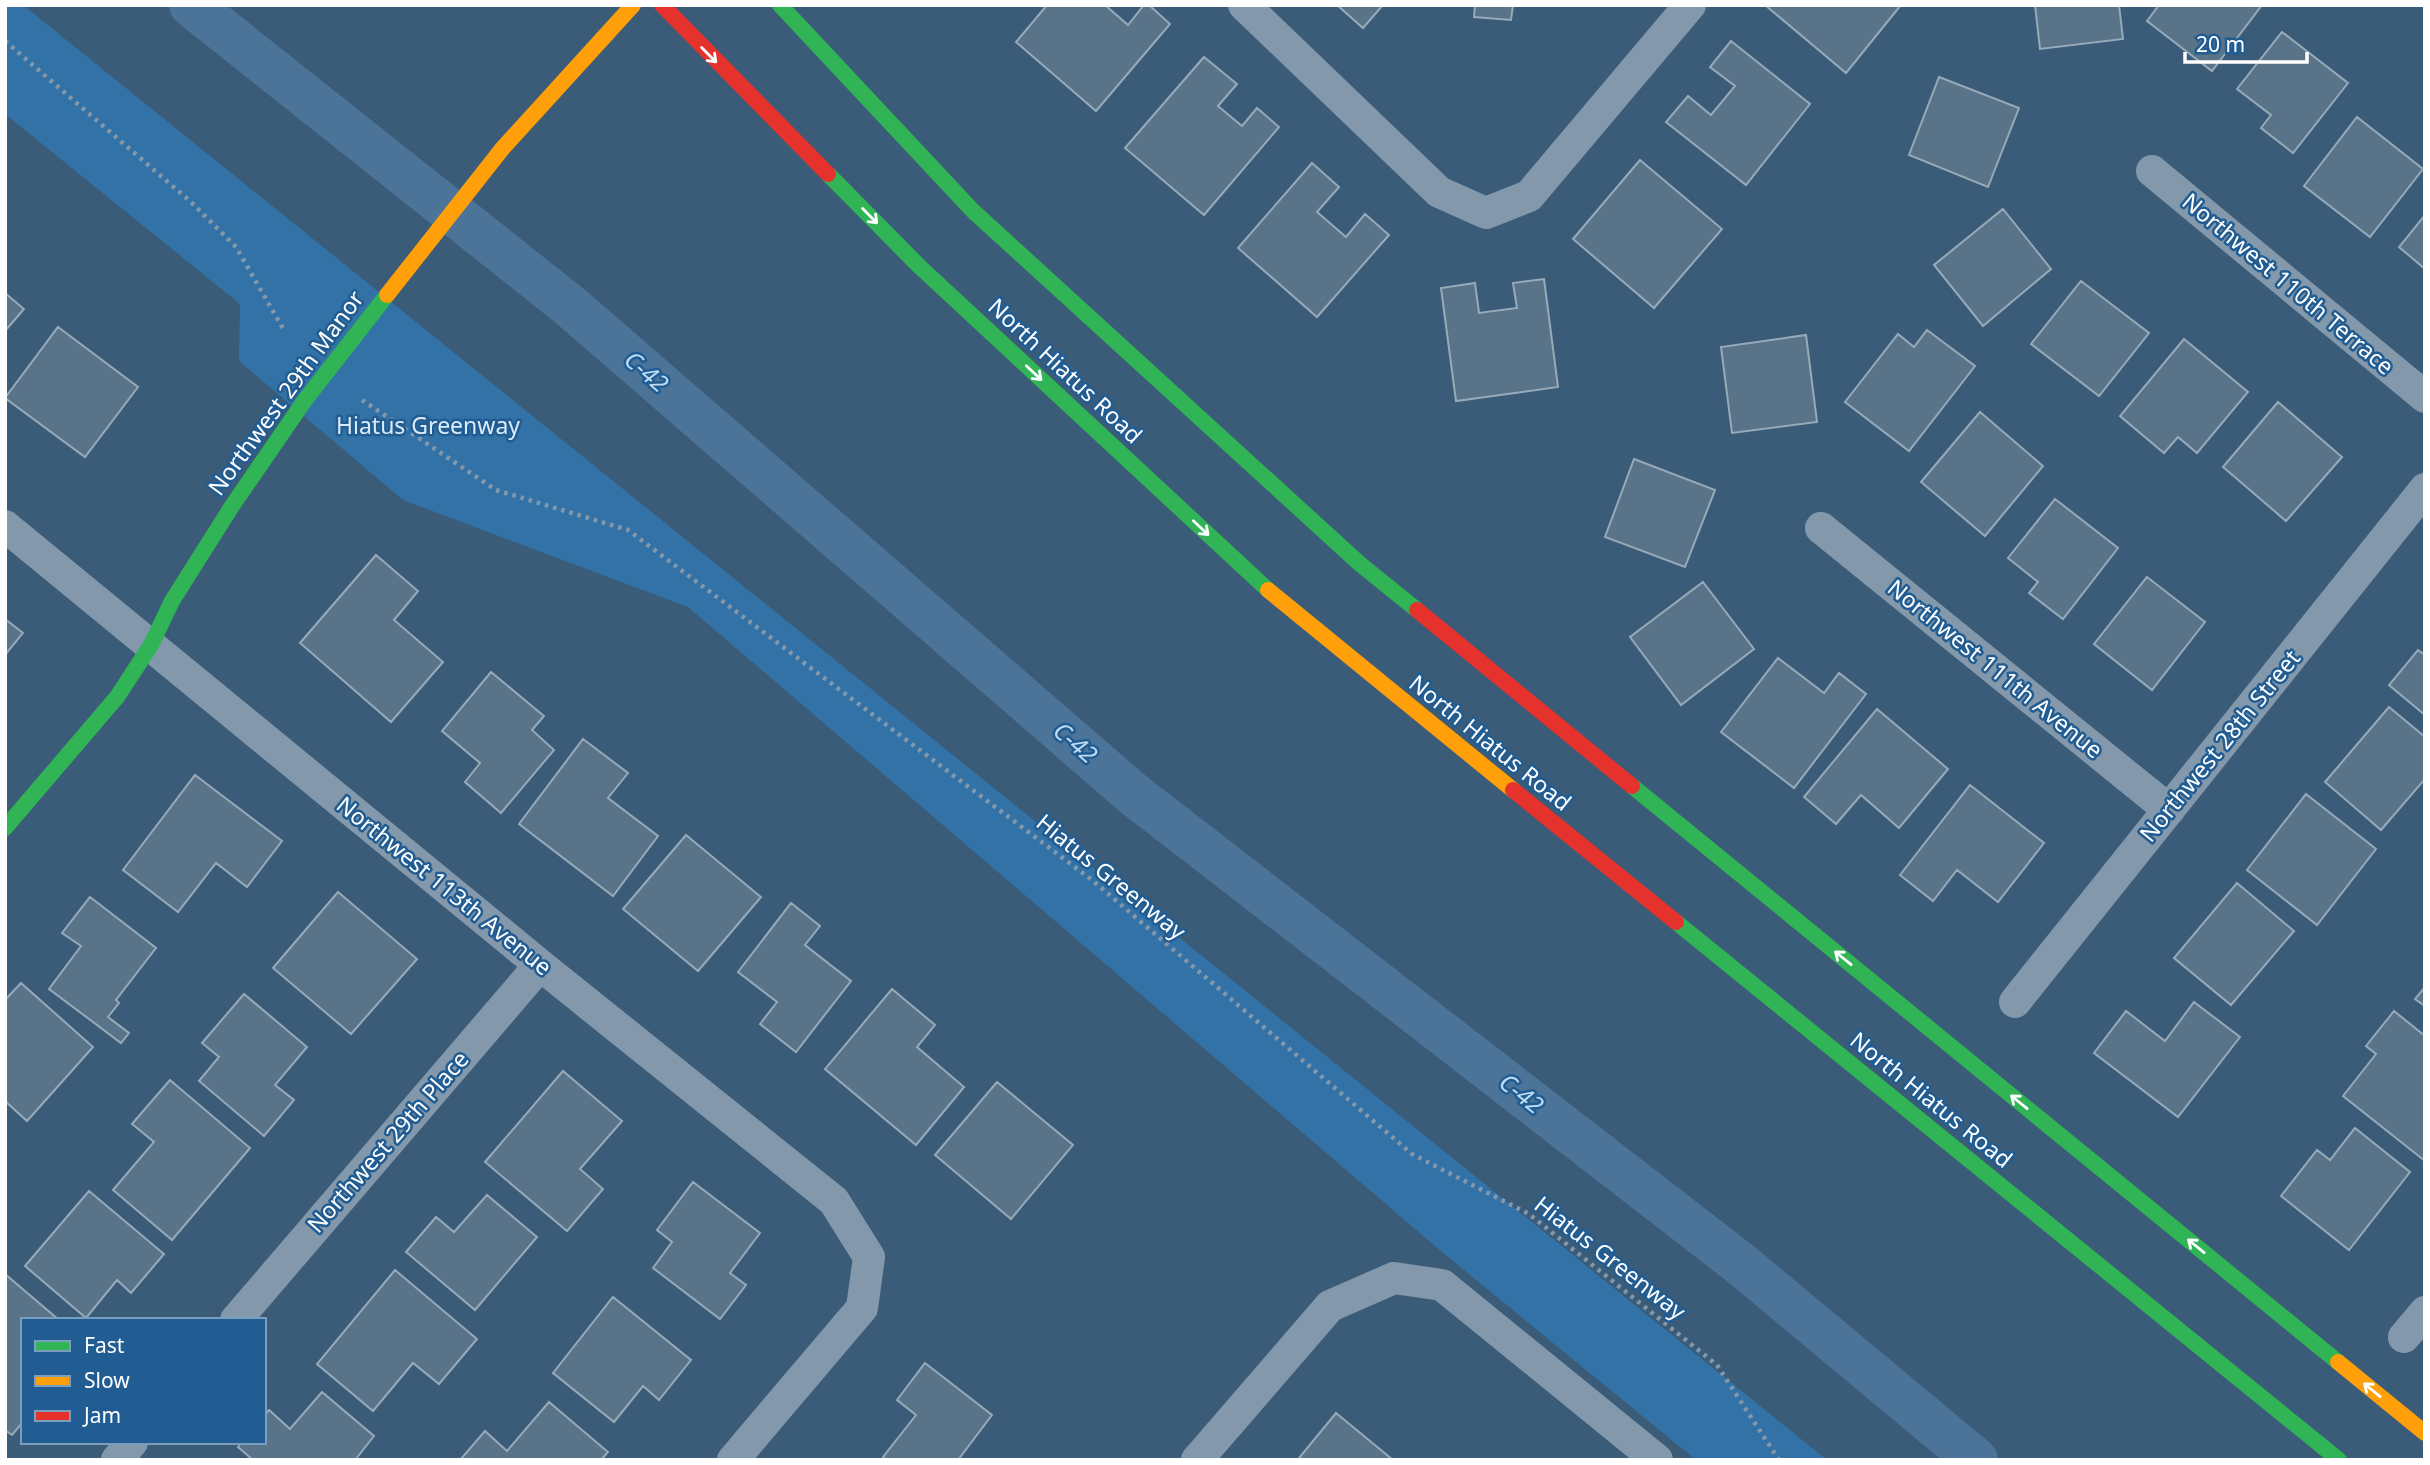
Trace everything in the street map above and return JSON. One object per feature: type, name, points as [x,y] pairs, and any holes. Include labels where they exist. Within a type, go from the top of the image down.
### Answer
[{"type":"main road","name":"Northwest 29th Manor","points":[[5,828],[117,697],[150,645],[172,601],[239,495],[304,400],[502,149],[633,5]]},
{"type":"main road","name":"North Hiatus Road","points":[[662,5],[920,267],[1280,601],[2339,1460]]},
{"type":"main road","points":[[780,5],[973,211],[1360,564],[2425,1433]]},
{"type":"street","points":[[1244,5],[1439,192],[1486,213],[1529,195],[1690,5]]},
{"type":"street","name":"Northwest 110th Terrace","points":[[2152,171],[2425,397]]},
{"type":"street","name":"Northwest 28th Street","points":[[2015,1002],[2425,489]]},
{"type":"street","name":"Northwest 113th Avenue","points":[[5,526],[540,965],[834,1201],[869,1257],[862,1308],[733,1460]]},
{"type":"street","name":"Northwest 111th Avenue","points":[[1821,528],[2169,810]]},
{"type":"street","name":"Northwest 29th Place","points":[[238,1318],[540,965]]},
{"type":"street","points":[[1197,1460],[1330,1306],[1394,1278],[1442,1285],[1657,1460]]},
{"type":"street","points":[[2404,1337],[2425,1312]]},
{"type":"street","points":[[117,1460],[130,1444]]},
{"type":"path","points":[[5,40],[191,202],[236,247],[285,332]]},
{"type":"path","name":"Hiatus Greenway","points":[[362,400],[496,490],[628,530],[1092,880],[1412,1154],[1529,1214],[1717,1365],[1779,1460]]},
{"type":"green space","name":"Hiatus Greenway","points":[[5,5],[23,5],[1827,1460],[1696,1460],[1442,1252],[688,607],[403,500],[239,361],[240,304],[5,114]]},
{"type":"building","points":[[1047,5],[1105,5],[1128,25],[1144,5],[1149,5],[1170,24],[1096,111],[1016,42]]},
{"type":"building","points":[[1337,5],[1383,5],[1363,28]]},
{"type":"building","points":[[1475,5],[1513,5],[1511,20],[1474,17]]},
{"type":"building","points":[[1765,5],[1901,5],[1846,73]]},
{"type":"building","points":[[2035,5],[2119,5],[2123,39],[2040,49]]},
{"type":"building","points":[[2159,5],[2262,5],[2212,71],[2147,21]]},
{"type":"building","points":[[2282,32],[2348,83],[2293,153],[2261,128],[2271,115],[2237,89]]},
{"type":"building","points":[[1731,41],[1810,104],[1746,185],[1666,122],[1688,96],[1711,115],[1735,86],[1710,67]]},
{"type":"building","points":[[1204,57],[1237,84],[1218,106],[1242,126],[1257,108],[1279,127],[1204,215],[1125,148]]},
{"type":"building","points":[[1939,77],[2019,108],[1988,187],[1909,155]]},
{"type":"building","points":[[2357,117],[2423,169],[2370,237],[2304,186]]},
{"type":"building","points":[[1640,160],[1722,229],[1654,308],[1573,239]]},
{"type":"building","points":[[1312,163],[1339,187],[1317,212],[1346,237],[1365,214],[1389,235],[1317,317],[1238,248]]},
{"type":"building","points":[[2003,209],[2051,269],[1983,326],[1934,265]]},
{"type":"building","points":[[2425,215],[2425,269],[2399,247]]},
{"type":"building","points":[[1544,279],[1558,387],[1456,401],[1441,288],[1475,283],[1479,313],[1517,308],[1513,283]]},
{"type":"building","points":[[2081,281],[2149,333],[2099,396],[2031,344]]},
{"type":"building","points":[[5,293],[24,309],[5,331]]},
{"type":"building","points":[[58,327],[138,387],[85,457],[5,398]]},
{"type":"building","points":[[1927,330],[1975,366],[1909,451],[1845,402],[1898,334],[1914,347]]},
{"type":"building","points":[[1806,335],[1817,422],[1732,433],[1721,347]]},
{"type":"building","points":[[2184,339],[2248,392],[2197,453],[2178,437],[2164,453],[2120,416]]},
{"type":"building","points":[[2278,402],[2342,457],[2286,521],[2223,467]]},
{"type":"building","points":[[1980,412],[2043,466],[1985,536],[1921,482]]},
{"type":"building","points":[[1634,459],[1715,490],[1685,567],[1605,537]]},
{"type":"building","points":[[2055,499],[2118,548],[2063,619],[2029,593],[2038,582],[2008,558]]},
{"type":"building","points":[[376,555],[418,591],[394,620],[443,662],[391,722],[300,643]]},
{"type":"building","points":[[2147,577],[2205,622],[2152,690],[2094,644]]},
{"type":"building","points":[[1703,582],[1754,649],[1681,705],[1630,637]]},
{"type":"building","points":[[5,619],[23,633],[5,655]]},
{"type":"building","points":[[2418,650],[2425,655],[2425,715],[2389,685]]},
{"type":"building","points":[[1778,658],[1824,693],[1839,673],[1866,694],[1794,788],[1721,732]]},
{"type":"building","points":[[491,672],[544,716],[532,730],[554,750],[501,813],[465,782],[480,763],[442,731]]},
{"type":"building","points":[[2389,707],[2425,737],[2425,779],[2381,830],[2325,782]]},
{"type":"building","points":[[1877,709],[1948,769],[1899,828],[1861,795],[1836,824],[1804,797]]},
{"type":"building","points":[[583,739],[628,773],[608,798],[658,836],[613,896],[519,824]]},
{"type":"building","points":[[195,775],[282,841],[247,887],[216,863],[178,912],[123,870]]},
{"type":"building","points":[[1970,785],[2044,843],[1998,902],[1957,870],[1933,901],[1900,875]]},
{"type":"building","points":[[2306,794],[2376,849],[2317,925],[2247,870]]},
{"type":"building","points":[[686,835],[761,897],[698,971],[623,909]]},
{"type":"building","points":[[2237,883],[2294,931],[2231,1005],[2174,958]]},
{"type":"building","points":[[338,892],[417,959],[351,1034],[273,968]]},
{"type":"building","points":[[90,897],[156,948],[116,1000],[119,1003],[108,1017],[129,1033],[121,1043],[49,989],[81,946],[62,933]]},
{"type":"building","points":[[791,903],[820,926],[805,945],[851,981],[796,1052],[760,1024],[777,1002],[738,972]]},
{"type":"building","points":[[21,983],[93,1047],[27,1121],[5,1101],[5,1000]]},
{"type":"building","points":[[2425,987],[2425,1006],[2415,999]]},
{"type":"building","points":[[892,989],[935,1025],[917,1047],[964,1087],[916,1145],[825,1069]]},
{"type":"building","points":[[244,994],[307,1047],[275,1085],[294,1100],[264,1136],[199,1081],[219,1057],[202,1043]]},
{"type":"building","points":[[2194,1002],[2240,1037],[2178,1117],[2094,1053],[2126,1011],[2165,1041]]},
{"type":"building","points":[[2394,1011],[2425,1036],[2425,1161],[2343,1096],[2376,1054],[2366,1046]]},
{"type":"building","points":[[563,1071],[622,1121],[580,1169],[603,1189],[567,1231],[485,1162]]},
{"type":"building","points":[[170,1080],[250,1148],[172,1240],[113,1190],[154,1142],[132,1124]]},
{"type":"building","points":[[997,1082],[1073,1145],[1011,1219],[935,1155]]},
{"type":"building","points":[[2355,1128],[2410,1172],[2349,1250],[2281,1196],[2317,1150],[2330,1160]]},
{"type":"building","points":[[693,1182],[760,1233],[730,1273],[746,1285],[720,1319],[653,1268],[672,1242],[657,1230]]},
{"type":"building","points":[[89,1191],[164,1254],[131,1293],[117,1280],[86,1318],[25,1266]]},
{"type":"building","points":[[487,1195],[537,1237],[475,1310],[406,1252],[436,1217],[454,1232]]},
{"type":"building","points":[[395,1270],[477,1339],[439,1384],[413,1363],[373,1411],[317,1364]]},
{"type":"building","points":[[5,1274],[57,1318],[21,1318],[21,1424],[12,1435],[5,1430]]},
{"type":"building","points":[[613,1297],[691,1360],[659,1400],[643,1386],[614,1422],[553,1373]]},
{"type":"building","points":[[925,1363],[992,1415],[958,1460],[887,1460],[883,1457],[916,1415],[897,1400]]},
{"type":"building","points":[[322,1392],[374,1436],[355,1460],[253,1460],[238,1447],[240,1444],[266,1444],[266,1414],[269,1410],[290,1429]]},
{"type":"building","points":[[549,1402],[608,1452],[601,1460],[460,1460],[485,1431],[507,1451]]},
{"type":"building","points":[[1336,1413],[1393,1460],[1299,1458]]},
{"type":"waterway","name":"C-42","points":[[191,5],[570,306],[1132,793],[1742,1265],[1976,1460]]},
{"type":"traffic: fast","points":[[780,5],[973,211],[1360,564],[1417,610]]},
{"type":"traffic: fast","points":[[828,174],[920,267],[1268,590]]},
{"type":"traffic: fast","points":[[5,828],[117,697],[151,645],[172,601],[232,506],[305,400],[387,295]]},
{"type":"traffic: fast","points":[[1632,786],[2338,1362]]},
{"type":"traffic: fast","points":[[1676,922],[2339,1460]]},
{"type":"traffic: slow","points":[[387,295],[502,149],[633,5]]},
{"type":"traffic: slow","points":[[1268,590],[1513,790]]},
{"type":"traffic: slow","points":[[2338,1362],[2425,1433]]},
{"type":"traffic: jam","points":[[662,5],[828,174]]},
{"type":"traffic: jam","points":[[1417,610],[1632,786]]},
{"type":"traffic: jam","points":[[1513,790],[1676,922]]}]
